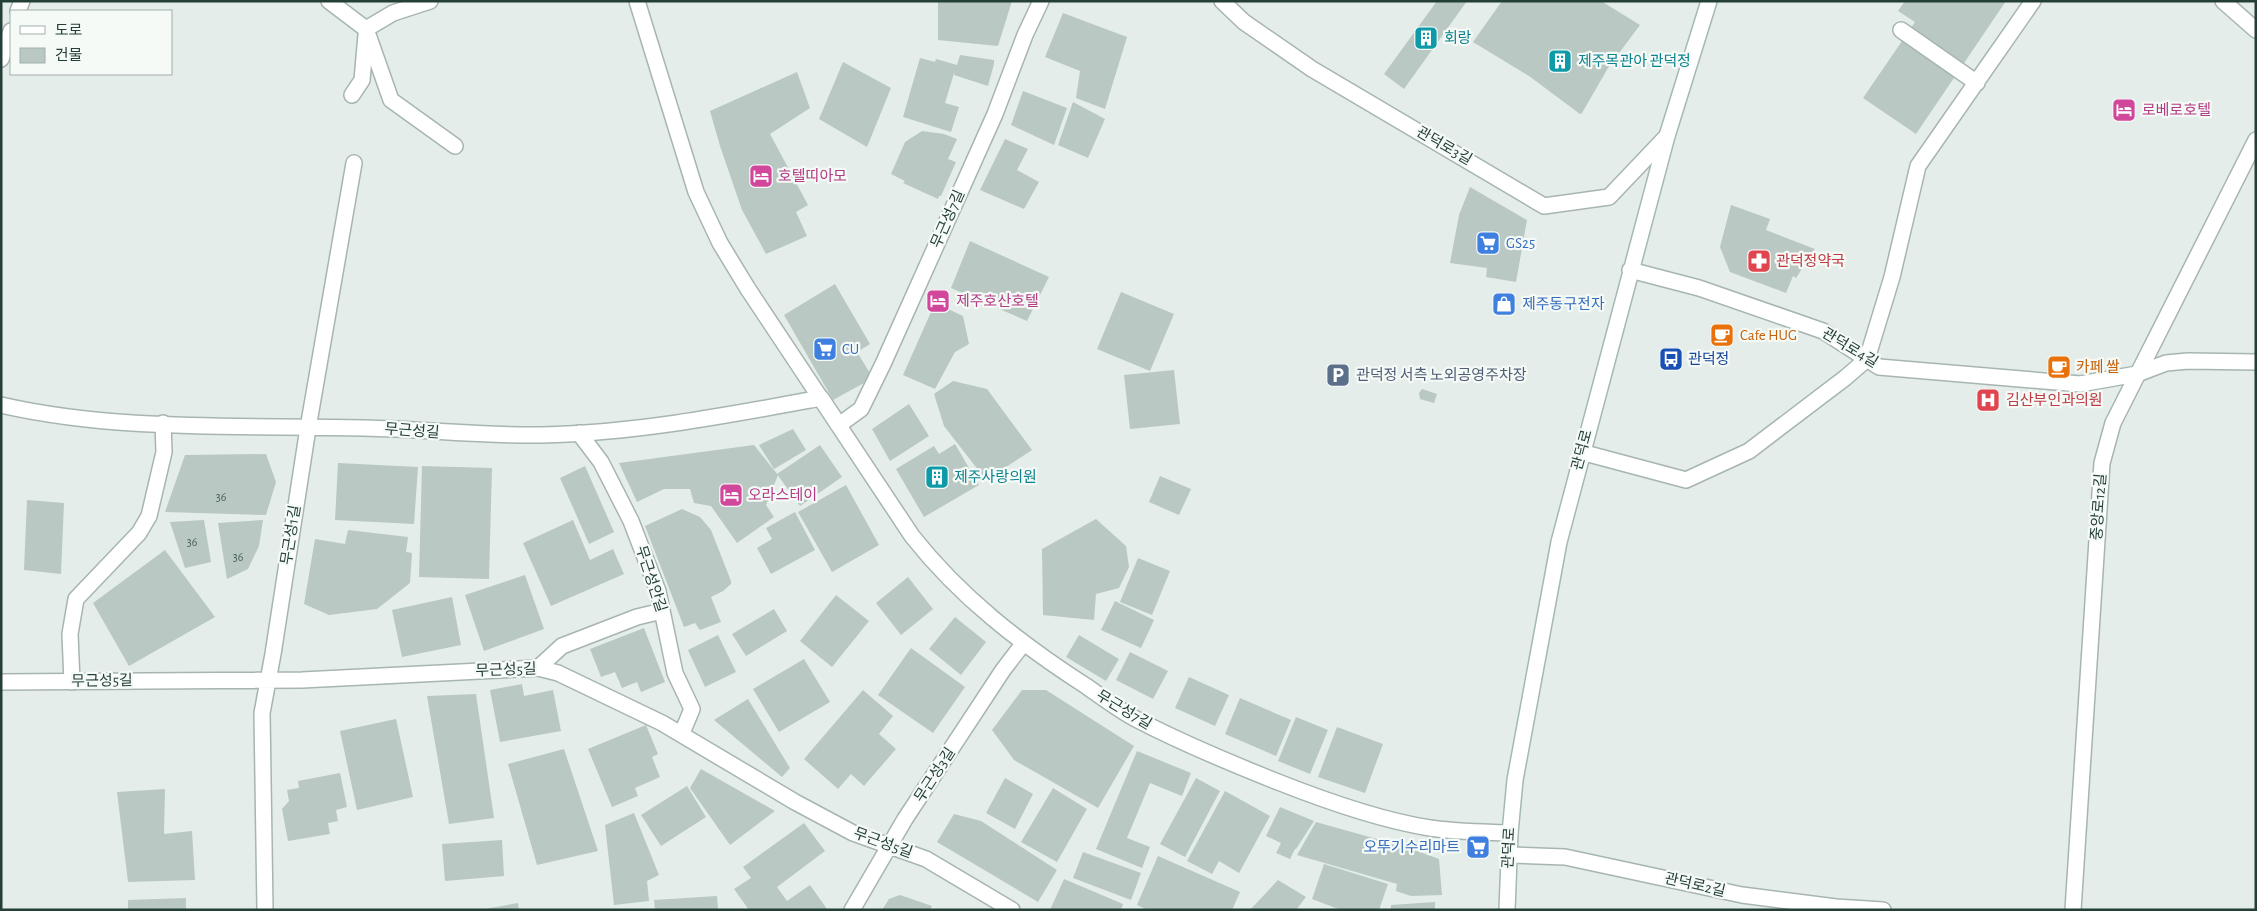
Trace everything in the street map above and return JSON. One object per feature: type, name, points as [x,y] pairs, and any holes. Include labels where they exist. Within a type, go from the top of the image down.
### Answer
[{"type":"street","points":[[329,1],[366,30],[392,100],[455,146]]},
{"type":"street","points":[[366,30],[393,12],[430,1]]},
{"type":"street","name":"무근성7길","points":[[637,1],[696,192],[720,244],[912,536],[933,563],[954,585],[1024,644],[1135,719],[1218,759],[1325,800],[1373,814],[1430,828],[1510,834]]},
{"type":"street","name":"무근성7길","points":[[839,425],[861,409],[883,364],[995,114],[1025,35],[1041,1]]},
{"type":"street","name":"관덕로3길","points":[[1222,1],[1244,22],[1312,69],[1544,206],[1609,197],[1667,136]]},
{"type":"street","name":"관덕로","points":[[1507,910],[1508,855],[1515,780],[1558,542],[1667,136],[1709,1]]},
{"type":"street","points":[[1581,452],[1686,480],[1749,451],[1867,359],[1892,277],[1918,166],[2033,1]]},
{"type":"street","points":[[2223,1],[2256,30]]},
{"type":"street","points":[[352,95],[362,80],[366,30]]},
{"type":"street","points":[[1901,30],[1977,83]]},
{"type":"street","points":[[1,59],[10,34]]},
{"type":"street","name":"중앙로12길","points":[[2074,910],[2102,463],[2113,423],[2256,140]]},
{"type":"street","name":"무근성1길","points":[[265,910],[262,714],[308,428],[354,164]]},
{"type":"street","name":"관덕로4길","points":[[1630,270],[1699,288],[1823,331],[1879,368],[2080,384],[2137,374],[2166,363],[2188,361],[2256,362]]},
{"type":"street","name":"무근성길","points":[[1,405],[27,411],[121,422],[365,428],[469,435],[579,433],[686,422],[821,398]]},
{"type":"street","points":[[72,682],[70,634],[76,599],[139,533],[149,516],[164,452],[163,423]]},
{"type":"street","name":"무근성안길","points":[[579,433],[601,462],[631,521],[658,591],[675,673],[692,709],[682,733]]},
{"type":"street","points":[[538,668],[562,646],[637,617],[662,611]]},
{"type":"street","name":"무근성3길","points":[[852,910],[890,846],[998,678],[1024,644]]},
{"type":"street","name":"무근성5길","points":[[1,682],[267,680],[538,668],[558,673],[682,733],[795,802],[852,833],[926,859],[1012,910]]},
{"type":"street","name":"관덕로2길","points":[[1508,855],[1565,857],[1742,895],[1821,905],[1883,910]]},
{"type":"building","points":[[938,1],[1012,1],[998,46],[938,40]]},
{"type":"building","name":"회랑","points":[[1437,1],[1467,1],[1404,89],[1384,74]]},
{"type":"building","name":"제주목관아 관덕정","points":[[1502,1],[1601,1],[1640,25],[1608,68],[1580,114],[1529,76],[1473,42]]},
{"type":"building","points":[[1905,1],[2006,1],[1916,134],[1863,98],[1915,22],[1898,11]]},
{"type":"building","points":[[1063,13],[1127,37],[1105,109],[1076,98],[1080,71],[1045,57]]},
{"type":"building","points":[[960,55],[994,60],[994,64],[988,86],[954,75],[955,70],[945,103],[959,107],[951,132],[903,117],[920,58],[935,62],[936,59],[957,65]]},
{"type":"building","points":[[843,62],[891,88],[867,147],[819,119]]},
{"type":"building","name":"호텔띠아모","points":[[797,72],[810,108],[770,134],[808,205],[796,212],[807,236],[766,254],[742,210],[710,111]]},
{"type":"building","points":[[1023,91],[1067,108],[1054,145],[1011,125]]},
{"type":"building","points":[[1073,102],[1105,119],[1088,158],[1058,145]]},
{"type":"building","points":[[922,131],[944,134],[957,139],[948,159],[956,162],[938,199],[903,183],[905,181],[891,174],[905,142]]},
{"type":"building","points":[[1005,139],[1028,149],[1017,170],[1039,182],[1024,209],[980,190]]},
{"type":"building","name":"GS25","points":[[1470,187],[1527,220],[1516,282],[1486,277],[1487,268],[1450,263],[1459,215]]},
{"type":"building","points":[[1731,205],[1770,219],[1766,230],[1815,249],[1796,278],[1793,276],[1786,293],[1730,272],[1720,247]]},
{"type":"building","points":[[970,241],[1049,277],[1027,321],[951,288]]},
{"type":"building","points":[[835,284],[870,344],[857,352],[873,378],[833,400],[784,315]]},
{"type":"building","points":[[1121,292],[1174,314],[1150,371],[1097,349]]},
{"type":"building","points":[[935,303],[963,316],[969,344],[955,352],[935,389],[903,375]]},
{"type":"building","points":[[1174,370],[1180,424],[1130,429],[1124,375]]},
{"type":"building","points":[[953,381],[987,389],[1032,450],[986,480],[944,426],[934,394]]},
{"type":"building","points":[[1422,389],[1437,394],[1434,403],[1420,399],[1419,393]]},
{"type":"building","points":[[909,404],[929,436],[890,461],[872,429]]},
{"type":"building","points":[[793,429],[806,450],[774,469],[759,445]]},
{"type":"building","name":"제주사랑의원","points":[[955,444],[979,485],[924,517],[896,469],[934,446],[939,454]]},
{"type":"building","name":"오라스테이","points":[[754,445],[778,475],[766,505],[774,517],[737,543],[711,506],[694,503],[690,489],[664,489],[637,502],[619,463]]},
{"type":"building","points":[[820,445],[842,477],[800,506],[777,474]]},
{"type":"building","points":[[266,454],[276,482],[266,515],[165,512],[185,455]]},
{"type":"building","points":[[338,463],[418,467],[414,524],[335,520]]},
{"type":"building","points":[[422,466],[492,468],[489,579],[419,577]]},
{"type":"building","points":[[585,466],[614,532],[589,544],[560,478]]},
{"type":"building","points":[[1160,476],[1191,489],[1179,515],[1149,502]]},
{"type":"building","points":[[846,485],[879,545],[832,572],[798,512]]},
{"type":"building","points":[[27,500],[64,503],[61,574],[24,570]]},
{"type":"building","points":[[682,509],[700,517],[711,530],[731,581],[731,584],[723,591],[711,597],[721,622],[700,630],[695,623],[684,627],[645,526]]},
{"type":"building","points":[[795,512],[815,550],[771,574],[757,548],[772,539],[766,528]]},
{"type":"building","points":[[1096,519],[1126,546],[1129,567],[1119,588],[1096,594],[1094,620],[1043,615],[1042,549]]},
{"type":"building","points":[[204,520],[211,562],[185,568],[170,522]]},
{"type":"building","points":[[263,520],[259,546],[248,569],[227,579],[218,523]]},
{"type":"building","points":[[573,520],[590,560],[613,549],[624,574],[551,606],[523,543]]},
{"type":"building","points":[[348,530],[408,537],[406,552],[412,553],[410,583],[377,609],[329,615],[304,604],[315,539],[345,544]]},
{"type":"building","points":[[165,550],[215,617],[129,666],[93,603]]},
{"type":"building","points":[[1138,558],[1170,571],[1152,615],[1120,602]]},
{"type":"building","points":[[525,575],[544,629],[484,651],[465,595]]},
{"type":"building","points":[[908,577],[933,609],[901,635],[876,603]]},
{"type":"building","points":[[836,595],[869,621],[832,667],[800,641]]},
{"type":"building","points":[[452,597],[461,645],[402,657],[392,610]]},
{"type":"building","points":[[1115,601],[1154,620],[1141,648],[1101,630]]},
{"type":"building","points":[[774,609],[787,631],[746,656],[732,634]]},
{"type":"building","points":[[955,617],[986,642],[961,675],[929,649]]},
{"type":"building","points":[[644,628],[665,682],[641,692],[637,682],[622,688],[615,672],[601,677],[590,649]]},
{"type":"building","points":[[718,635],[736,672],[705,687],[688,650]]},
{"type":"building","points":[[1079,635],[1119,659],[1106,681],[1066,657]]},
{"type":"building","points":[[911,648],[965,687],[933,733],[878,695]]},
{"type":"building","points":[[1130,652],[1168,671],[1153,699],[1116,680]]},
{"type":"building","points":[[804,659],[830,702],[779,732],[753,689]]},
{"type":"building","points":[[1189,677],[1229,695],[1215,726],[1175,708]]},
{"type":"building","points":[[522,684],[524,696],[553,690],[561,731],[500,742],[490,690]]},
{"type":"building","points":[[863,690],[893,716],[879,734],[896,749],[864,786],[851,774],[838,789],[804,759]]},
{"type":"building","points":[[1022,690],[1046,690],[1134,746],[1098,808],[1014,760],[992,730]]},
{"type":"building","points":[[476,694],[494,818],[449,824],[427,696]]},
{"type":"building","points":[[1240,698],[1291,720],[1276,756],[1225,734]]},
{"type":"building","points":[[748,699],[790,768],[782,777],[714,720]]},
{"type":"building","points":[[1296,717],[1328,730],[1310,774],[1278,761]]},
{"type":"building","points":[[396,719],[413,797],[357,810],[340,731]]},
{"type":"building","points":[[646,725],[658,754],[652,757],[660,777],[635,788],[638,796],[612,807],[588,749]]},
{"type":"building","points":[[1337,727],[1383,744],[1365,793],[1318,777]]},
{"type":"building","points":[[564,749],[598,851],[537,865],[508,764]]},
{"type":"building","points":[[1137,751],[1191,773],[1182,796],[1150,783],[1127,838],[1150,847],[1142,868],[1096,849]]},
{"type":"building","points":[[701,769],[775,811],[730,845],[690,788]]},
{"type":"building","points":[[340,773],[347,807],[336,810],[338,821],[328,823],[330,834],[288,841],[282,809],[289,801],[287,790],[299,788],[298,781]]},
{"type":"building","points":[[1005,778],[1033,794],[1015,829],[986,813]]},
{"type":"building","points":[[1196,778],[1220,791],[1185,857],[1160,844]]},
{"type":"building","points":[[687,786],[706,817],[661,846],[641,815]]},
{"type":"building","points":[[1053,788],[1087,809],[1057,862],[1021,842]]},
{"type":"building","points":[[165,789],[164,834],[192,831],[195,880],[128,882],[117,792]]},
{"type":"building","points":[[1225,791],[1270,816],[1239,873],[1219,861],[1212,874],[1187,861]]},
{"type":"building","points":[[1280,807],[1314,821],[1290,859],[1276,853],[1281,843],[1266,836]]},
{"type":"building","points":[[634,813],[659,875],[647,881],[649,901],[614,905],[605,825]]},
{"type":"building","points":[[954,814],[981,821],[1057,870],[1038,902],[937,842]]},
{"type":"building","points":[[1316,822],[1409,848],[1439,859],[1442,895],[1411,896],[1396,891],[1397,884],[1297,855]]},
{"type":"building","points":[[804,823],[825,851],[777,887],[787,901],[810,885],[827,909],[749,910],[734,889],[751,878],[743,867]]},
{"type":"building","points":[[502,840],[504,876],[445,881],[442,844]]},
{"type":"building","points":[[1083,852],[1141,873],[1131,900],[1073,878]]},
{"type":"building","points":[[1158,856],[1240,892],[1232,910],[1148,910],[1137,905]]},
{"type":"building","points":[[1324,864],[1388,884],[1379,910],[1341,910],[1312,899]]},
{"type":"building","points":[[1064,879],[1123,904],[1121,910],[1050,910]]},
{"type":"building","points":[[1278,880],[1306,897],[1296,910],[1250,910]]},
{"type":"building","points":[[900,895],[932,906],[930,910],[882,910],[889,899]]},
{"type":"building","points":[[717,896],[718,910],[655,910],[654,900]]},
{"type":"building","points":[[186,898],[186,910],[128,910],[128,900]]},
{"type":"building","points":[[1435,902],[1435,910],[1391,910],[1391,905]]},
{"type":"building","points":[[518,903],[519,910],[485,910],[485,909]]},
{"type":"place","name":"회랑","points":[[1426,38]]},
{"type":"place","name":"제주목관아 관덕정","points":[[1560,61]]},
{"type":"place","name":"로베로호텔","points":[[2124,110]]},
{"type":"place","name":"호텔띠아모","points":[[761,176]]},
{"type":"place","name":"GS25","points":[[1488,243]]},
{"type":"place","name":"관덕정약국","points":[[1759,261]]},
{"type":"place","name":"제주호산호텔","points":[[938,301]]},
{"type":"place","name":"제주동구전자","points":[[1504,304]]},
{"type":"place","name":"Cafe HUG","points":[[1722,335]]},
{"type":"place","name":"CU","points":[[825,349]]},
{"type":"place","name":"관덕정","points":[[1671,359]]},
{"type":"place","name":"카페 쌀","points":[[2059,367]]},
{"type":"place","name":"관덕정 서측 노외공영주차장","points":[[1338,375]]},
{"type":"place","name":"김산부인과의원","points":[[1988,400]]},
{"type":"place","name":"제주사랑의원","points":[[937,477]]},
{"type":"place","name":"오라스테이","points":[[731,495]]},
{"type":"place","name":"오뚜기수리마트","points":[[1478,847]]}]
